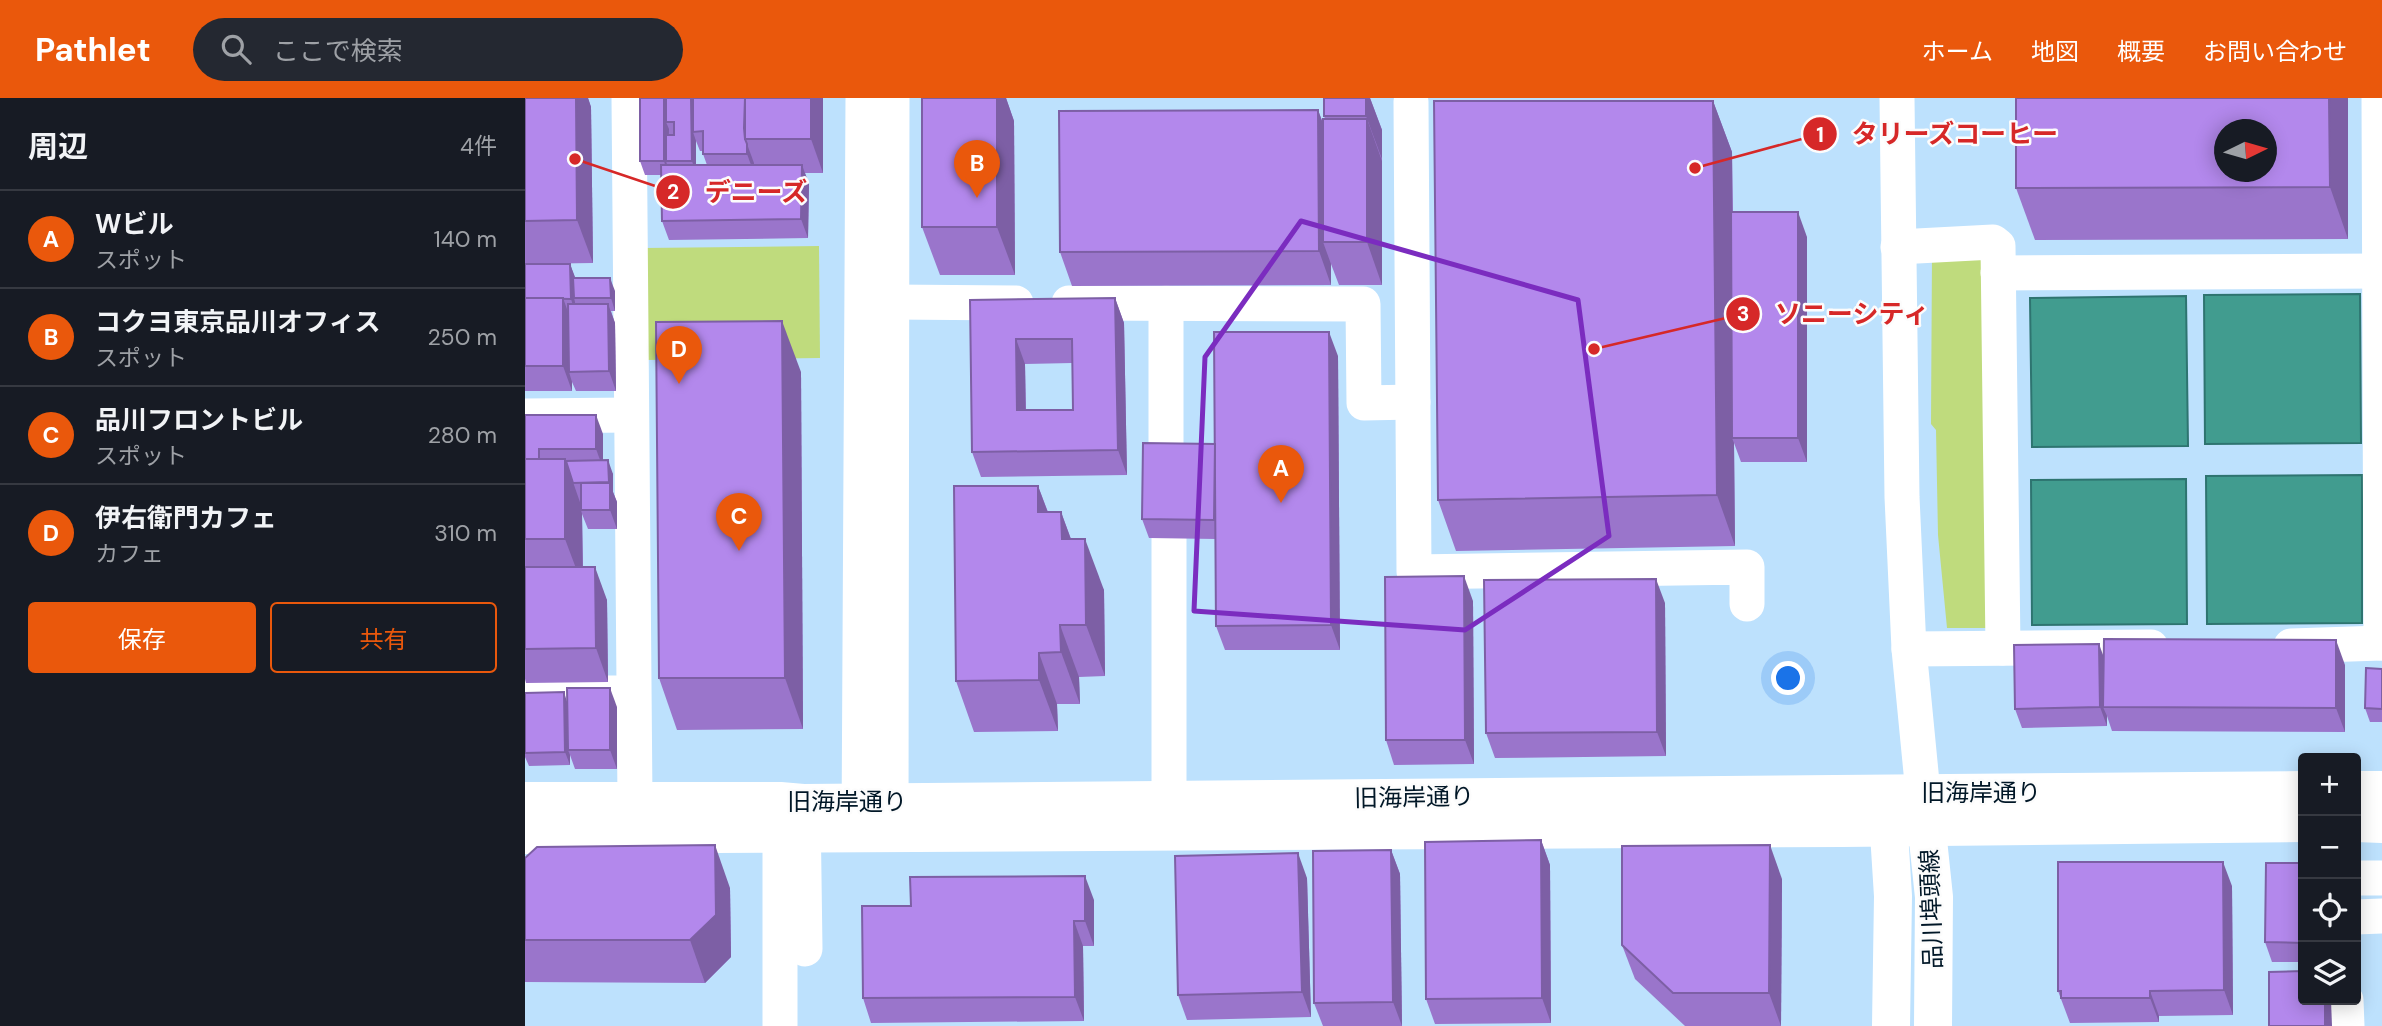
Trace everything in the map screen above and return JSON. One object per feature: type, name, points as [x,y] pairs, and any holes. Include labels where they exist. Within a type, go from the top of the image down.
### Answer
[{"type":"main road","name":"旧海岸通り","points":[[525,835],[792,817],[1907,810],[2298,790]]},
{"type":"main road","points":[[2361,790],[2382,790]]},
{"type":"main road","name":"旧海岸通り","points":[[875,816],[1170,800],[1907,810],[2298,823]]},
{"type":"main road","name":"旧海岸通り","points":[[525,801],[635,801],[792,817]]},
{"type":"main road","name":"品川埠頭線","points":[[1891,1026],[1893,896],[1907,810]]},
{"type":"main road","name":"品川埠頭線","points":[[1907,810],[1934,897],[1933,1026]]},
{"type":"main road","points":[[2361,823],[2382,824]]},
{"type":"street","points":[[629,98],[617,318],[631,415],[635,801]]},
{"type":"street","points":[[863,98],[875,816]]},
{"type":"street","points":[[875,816],[891,302],[893,98]]},
{"type":"street","points":[[1897,98],[1902,497],[1909,649],[1907,810]]},
{"type":"street","points":[[2265,646],[2382,643],[2379,98]]},
{"type":"street","points":[[1411,103],[1414,572],[1747,567],[1747,604]]},
{"type":"street","points":[[1898,247],[1993,242],[1998,246],[2003,648]]},
{"type":"street","points":[[1998,273],[2380,271]]},
{"type":"street","points":[[891,302],[1363,304],[1364,403],[1413,402]]},
{"type":"street","points":[[1166,303],[1166,462]]},
{"type":"street","points":[[525,416],[631,415]]},
{"type":"street","points":[[1169,538],[1170,800]]},
{"type":"street","points":[[1909,649],[2184,647]]},
{"type":"street","points":[[525,693],[633,694]]},
{"type":"street","points":[[781,1026],[792,817]]},
{"type":"street","points":[[792,817],[805,1026]]},
{"type":"street","points":[[2361,878],[2382,878]]},
{"type":"street","points":[[2361,917],[2382,916]]},
{"type":"street","points":[[2346,1005],[2347,1026]]},
{"type":"highlighted area","points":[[1301,221],[1578,300],[1609,536],[1465,630],[1194,611],[1205,357]]},
{"type":"shaded area","points":[[819,246],[820,358],[644,360],[643,248]]},
{"type":"shaded area","points":[[1987,251],[1989,628],[1947,628],[1938,535],[1936,430],[1931,424],[1932,253]]},
{"type":"shaded area","points":[[2360,294],[2361,443],[2205,444],[2204,295]]},
{"type":"shaded area","points":[[2186,296],[2188,446],[2032,447],[2030,298]]},
{"type":"shaded area","points":[[2362,475],[2362,623],[2207,624],[2206,476]]},
{"type":"shaded area","points":[[2186,479],[2187,624],[2032,625],[2031,480]]},
{"type":"building","points":[[525,98],[576,98],[577,220],[525,221]]},
{"type":"building","points":[[640,98],[664,98],[664,161],[640,161]]},
{"type":"building","points":[[666,98],[691,98],[692,161],[666,161],[666,135],[674,135],[674,122],[666,122]]},
{"type":"building","points":[[693,98],[745,98],[747,154],[703,154],[703,131],[693,132]]},
{"type":"building","points":[[745,98],[811,98],[811,139],[745,139]]},
{"type":"building","points":[[922,98],[997,98],[997,227],[922,227]]},
{"type":"building","points":[[1324,98],[1366,98],[1366,116],[1324,116]]},
{"type":"building","points":[[2016,98],[2329,98],[2330,187],[2016,188]]},
{"type":"building","points":[[1434,101],[1713,101],[1717,495],[1438,500]]},
{"type":"building","points":[[1318,110],[1319,251],[1060,252],[1059,111]]},
{"type":"building","points":[[1323,119],[1367,119],[1367,242],[1323,242]]},
{"type":"building","points":[[661,165],[802,165],[801,219],[662,221]]},
{"type":"building","points":[[1731,212],[1798,212],[1798,438],[1732,438]]},
{"type":"building","points":[[525,264],[570,264],[571,299],[525,298]]},
{"type":"building","points":[[573,278],[610,278],[611,298],[574,298]]},
{"type":"building","points":[[525,298],[563,298],[563,366],[525,366]]},
{"type":"building","points":[[1115,298],[1118,450],[972,452],[970,300]],"holes":[[[1016,339],[1072,339],[1073,410],[1017,410]]]},
{"type":"building","points":[[568,304],[608,304],[609,371],[569,372]]},
{"type":"building","points":[[782,321],[785,678],[659,678],[656,322]]},
{"type":"building","points":[[1214,332],[1329,332],[1331,625],[1216,626]]},
{"type":"building","points":[[525,415],[596,415],[596,449],[539,449],[539,459],[525,459]]},
{"type":"building","points":[[1143,443],[1215,444],[1214,520],[1142,519]]},
{"type":"building","points":[[525,459],[565,459],[565,539],[525,539]]},
{"type":"building","points":[[608,460],[609,482],[573,483],[566,461]]},
{"type":"building","points":[[581,483],[610,483],[610,510],[581,510]]},
{"type":"building","points":[[954,486],[1038,486],[1038,512],[1061,512],[1062,539],[1085,539],[1086,625],[1060,625],[1061,652],[1039,653],[1039,680],[956,681]]},
{"type":"building","points":[[525,567],[595,567],[596,648],[525,649]]},
{"type":"building","points":[[1464,576],[1465,740],[1386,740],[1385,577]]},
{"type":"building","points":[[1656,579],[1657,732],[1486,733],[1484,580]]},
{"type":"building","points":[[2104,639],[2336,640],[2336,708],[2103,707]]},
{"type":"building","points":[[2099,644],[2100,707],[2015,709],[2014,645]]},
{"type":"building","points":[[2366,668],[2382,669],[2382,709],[2365,708]]},
{"type":"building","points":[[567,688],[610,688],[610,750],[568,750]]},
{"type":"building","points":[[564,692],[565,752],[525,753],[525,693]]},
{"type":"building","points":[[1541,840],[1542,998],[1426,999],[1425,842]]},
{"type":"building","points":[[715,845],[716,915],[690,940],[525,940],[525,858],[537,847]]},
{"type":"building","points":[[1770,845],[1769,993],[1673,993],[1622,945],[1622,846]]},
{"type":"building","points":[[1391,850],[1393,1002],[1314,1003],[1313,851]]},
{"type":"building","points":[[1298,853],[1302,992],[1178,995],[1175,856]]},
{"type":"building","points":[[2058,862],[2223,862],[2224,990],[2150,991],[2150,998],[2061,998],[2061,991],[2058,991]]},
{"type":"building","points":[[2266,863],[2298,863],[2298,943],[2265,942]]},
{"type":"building","points":[[1085,876],[1085,921],[1074,921],[1075,997],[863,998],[862,906],[911,906],[910,877]]},
{"type":"building","points":[[2298,971],[2298,1005],[2325,1005],[2325,1026],[2269,1026],[2269,972]]},
{"type":"place","name":"デニーズ","points":[[575,159]]},
{"type":"place","name":"タリーズコーヒー","points":[[1695,168]]},
{"type":"place","name":"コクヨ東京品川オフィス","points":[[977,198]]},
{"type":"place","name":"ソニーシティ","points":[[1594,349]]},
{"type":"place","name":"伊右衛門カフェ","points":[[679,384]]},
{"type":"place","name":"Wビル","points":[[1281,503]]},
{"type":"place","name":"品川フロントビル","points":[[739,551]]}]
